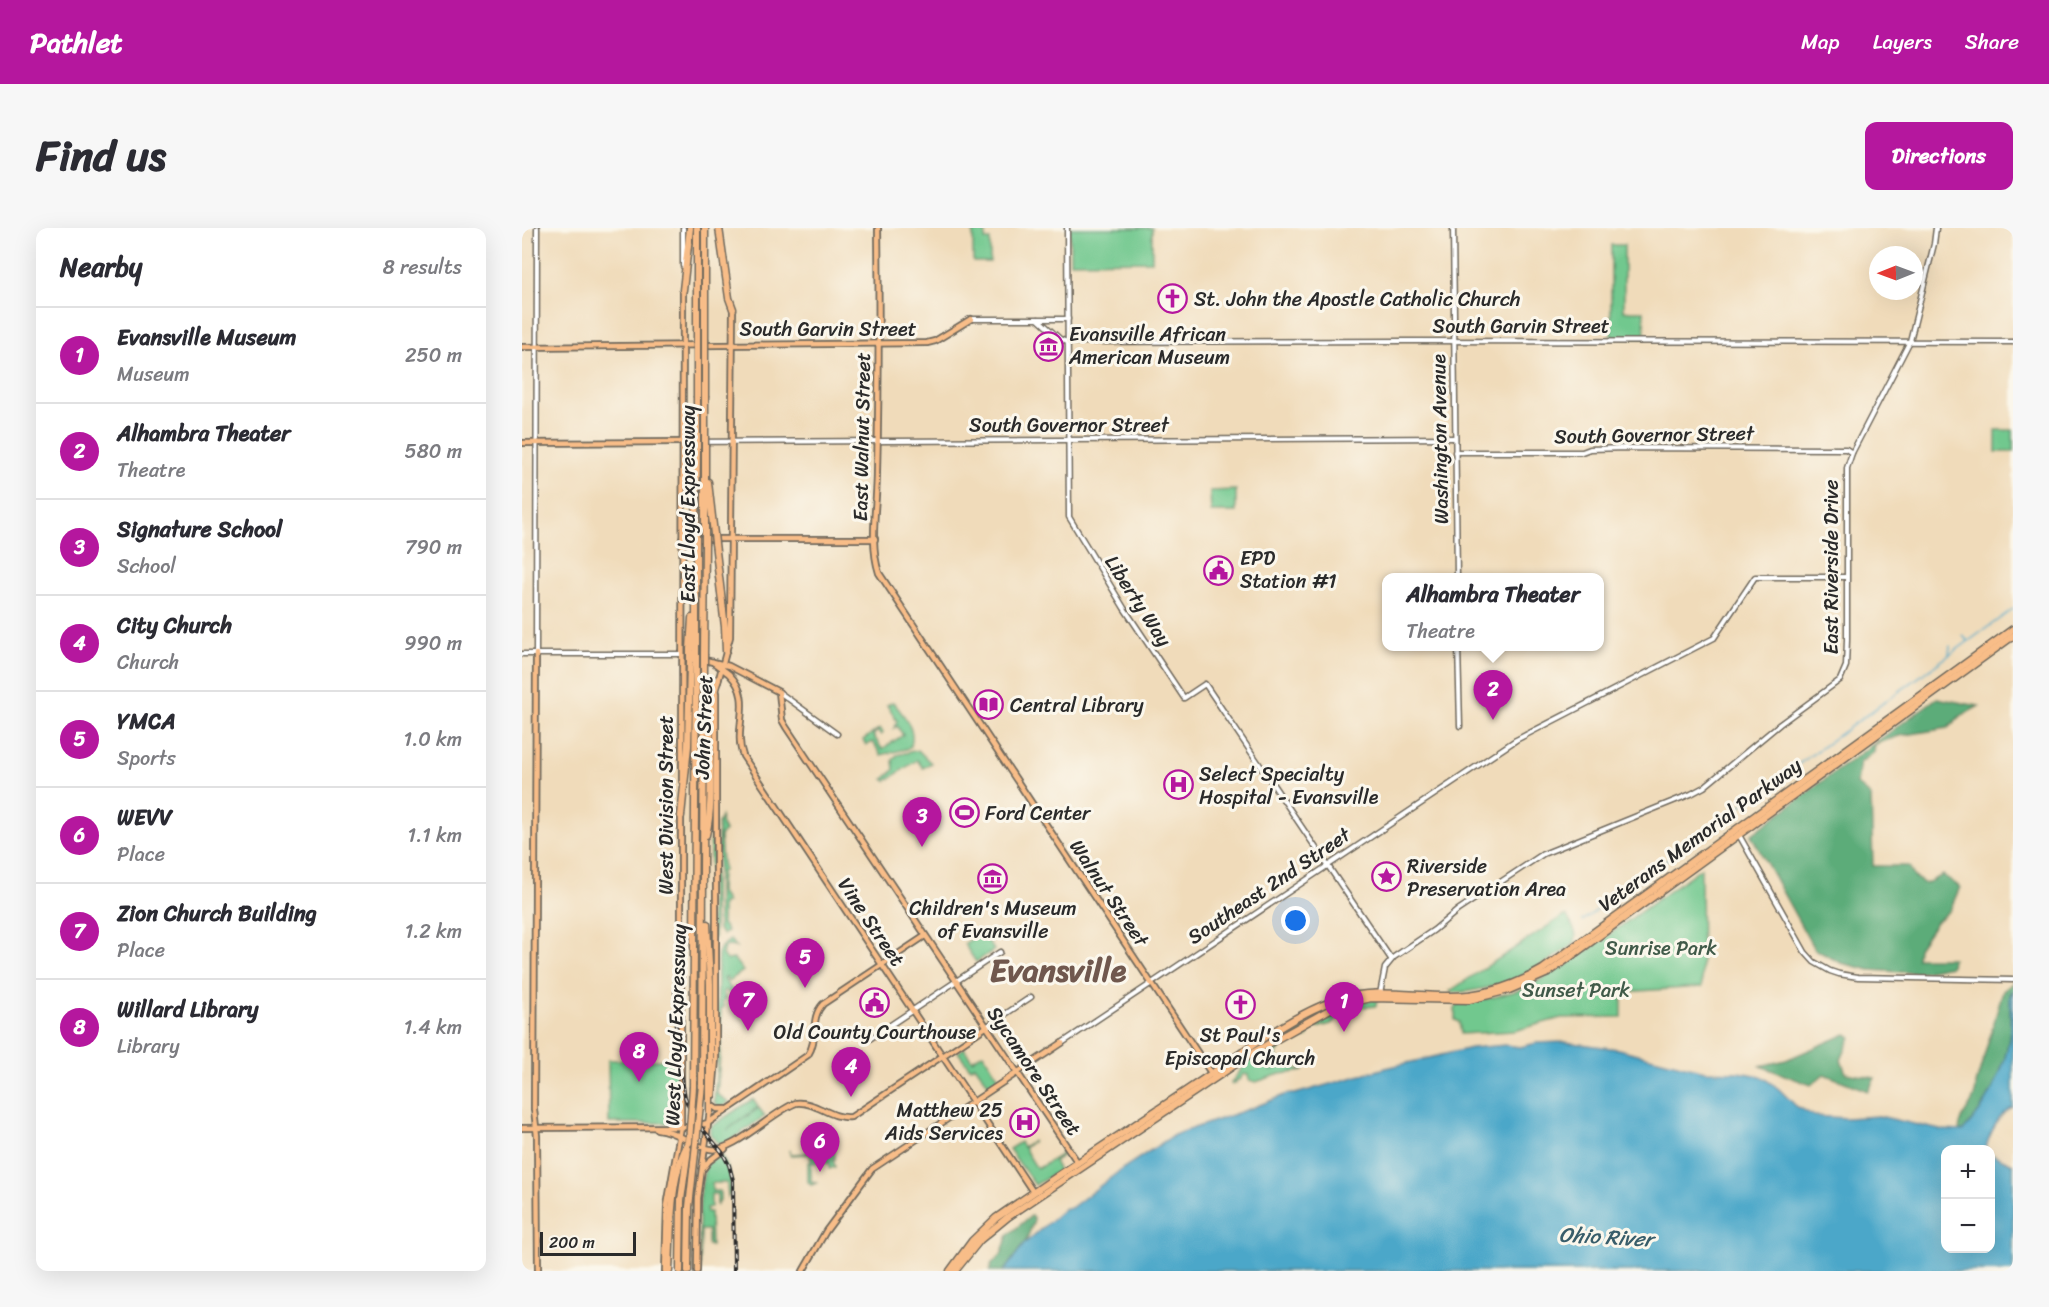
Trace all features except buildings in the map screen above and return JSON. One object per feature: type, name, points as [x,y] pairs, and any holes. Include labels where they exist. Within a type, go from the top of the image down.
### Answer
[{"type":"highway","points":[[684,290],[690,228]]},
{"type":"highway","name":"East Lloyd Expressway","points":[[696,780],[693,650],[696,585],[697,228]]},
{"type":"highway","name":"East Lloyd Expressway","points":[[704,780],[705,228]]},
{"type":"highway","points":[[719,228],[729,298],[733,309]]},
{"type":"highway","points":[[705,449],[726,651]]},
{"type":"highway","name":"Veterans Memorial Parkway","points":[[1123,1136],[1213,1076],[1329,1009],[1380,995],[1447,1001],[1469,1000],[1502,993],[1524,985],[1562,963],[2013,629]]},
{"type":"highway","name":"Veterans Memorial Parkway","points":[[1737,832],[2013,636]]},
{"type":"highway","points":[[681,816],[693,662]]},
{"type":"highway","points":[[703,847],[709,821],[712,708],[718,679]]},
{"type":"highway","name":"West Lloyd Expressway","points":[[680,1271],[680,1212],[693,1087],[696,780]]},
{"type":"highway","name":"West Lloyd Expressway","points":[[688,1271],[689,1207],[702,1085],[706,949],[703,906],[704,780]]},
{"type":"highway","points":[[706,949],[710,1112]]},
{"type":"highway","points":[[950,1271],[988,1225],[1033,1192],[1123,1136]]},
{"type":"highway","points":[[955,1271],[993,1228],[1123,1136]]},
{"type":"highway","points":[[667,1271],[671,1214],[682,1159],[689,1142]]},
{"type":"main road","name":"East Walnut Street","points":[[875,538],[878,441],[878,228]]},
{"type":"main road","name":"West Division Street","points":[[667,1271],[667,1206],[681,1127],[684,290]]},
{"type":"main road","name":"John Street","points":[[697,1271],[697,1208],[716,1058],[716,692],[730,637],[733,309]]},
{"type":"main road","name":"South Garvin Street","points":[[522,346],[931,342],[971,319]]},
{"type":"main road","points":[[522,443],[683,442]]},
{"type":"main road","points":[[682,539],[875,538]]},
{"type":"main road","name":"Walnut Street","points":[[875,538],[876,563],[879,573],[1213,1076]]},
{"type":"main road","points":[[536,654],[535,1128],[537,1136],[538,1271]]},
{"type":"main road","name":"Vine Street","points":[[682,654],[714,662],[722,666],[733,679],[742,698],[743,709],[739,735],[742,755],[1033,1192]]},
{"type":"main road","points":[[722,666],[779,692]]},
{"type":"main road","name":"Sycamore Street","points":[[779,692],[783,722],[1078,1163]]},
{"type":"main road","points":[[522,1128],[692,1127],[708,1123],[808,1055],[815,1041],[816,1017],[823,1004],[926,936]]},
{"type":"main road","points":[[701,1172],[708,1161],[728,1146],[794,1104],[808,1103],[838,1117],[851,1117],[986,1027]]},
{"type":"main road","points":[[803,1271],[826,1231],[872,1169],[1062,1043]]},
{"type":"main road","points":[[711,1105],[717,1109],[730,1108]]},
{"type":"main road","points":[[639,1128],[664,1130],[705,1148],[717,1149],[728,1146]]},
{"type":"street","points":[[536,654],[537,228]]},
{"type":"street","points":[[683,228],[684,290]]},
{"type":"street","points":[[1067,228],[1068,440]]},
{"type":"street","name":"Washington Avenue","points":[[1453,228],[1457,573]]},
{"type":"street","name":"East Riverside Drive","points":[[1391,959],[1434,930],[1458,910],[1543,854],[1701,789],[1780,724],[1840,680],[1844,672],[1847,640],[1847,468],[1852,453],[1910,341],[1936,228]]},
{"type":"street","name":"South Garvin Street","points":[[971,319],[1068,319]]},
{"type":"street","points":[[1038,319],[1060,339],[1068,342]]},
{"type":"street","name":"South Garvin Street","points":[[1068,342],[2013,342]]},
{"type":"street","name":"South Governor Street","points":[[683,442],[1455,438]]},
{"type":"street","name":"Liberty Way","points":[[1068,440],[1070,519],[1124,608],[1184,698],[1206,684],[1327,865]]},
{"type":"street","name":"South Governor Street","points":[[1455,452],[1581,452],[1590,449],[1635,448],[1846,449],[1852,453]]},
{"type":"street","name":"Southeast 2nd Street","points":[[1062,1043],[1516,740],[1714,638],[1755,577],[1846,577]]},
{"type":"street","points":[[1458,651],[1461,726]]},
{"type":"street","points":[[522,654],[682,654]]},
{"type":"street","points":[[779,692],[837,734]]},
{"type":"street","points":[[1737,832],[1801,947],[1824,969],[1849,976],[2013,980]]},
{"type":"street","points":[[1327,865],[1391,959],[1384,972],[1380,995]]},
{"type":"street","points":[[868,1040],[1000,952]]},
{"type":"street","points":[[986,1027],[1031,997]]},
{"type":"green space","points":[[973,228],[986,228],[985,240],[990,240],[990,262],[973,262]]},
{"type":"green space","points":[[1070,228],[1152,228],[1152,261],[1070,262]]},
{"type":"green space","points":[[1611,245],[1624,245],[1624,311],[1644,311],[1645,338],[1611,338]]},
{"type":"green space","points":[[1996,430],[2013,430],[2013,452],[1996,452]]},
{"type":"green space","points":[[1236,490],[1236,512],[1211,512],[1210,491]]},
{"type":"green space","points":[[1937,698],[1979,706],[1959,717],[1948,728],[1899,736],[1875,744],[1874,752],[1860,763],[1857,784],[1871,796],[1873,866],[1909,866],[1914,877],[1925,884],[1943,875],[1960,887],[1950,910],[1936,922],[1918,948],[1917,958],[1952,958],[1951,966],[1915,973],[1870,970],[1841,963],[1814,949],[1751,835]]},
{"type":"green space","points":[[893,702],[911,729],[912,742],[910,748],[881,755],[873,742],[866,745],[863,740],[880,728],[883,733],[881,735],[878,731],[873,735],[882,749],[903,735],[897,726],[894,728],[897,721],[887,705]]},
{"type":"green space","points":[[918,750],[931,763],[923,768],[917,760],[886,781],[884,779],[894,770],[893,760],[897,755]]},
{"type":"green space","points":[[713,809],[714,938],[711,938],[710,849]]},
{"type":"green space","points":[[721,817],[725,831],[720,836],[724,870],[721,872],[720,891],[727,903],[722,904],[722,924],[727,931],[723,935],[718,929],[718,824]]},
{"type":"green space","points":[[1701,868],[1702,987],[1622,992],[1622,1017],[1561,1018],[1514,1031],[1461,1034],[1459,1022],[1455,1020],[1457,1004],[1523,989],[1567,965]]},
{"type":"green space","points":[[1563,916],[1567,916],[1576,938],[1573,945],[1558,955],[1530,972],[1502,984],[1471,991],[1452,993],[1450,991]]},
{"type":"green space","points":[[982,932],[994,950],[976,962],[964,944]]},
{"type":"green space","points":[[730,940],[736,947],[724,947],[722,955],[727,960],[734,959],[743,971],[729,981],[726,977],[724,979],[732,991],[739,987],[741,989],[732,995],[725,990],[723,992],[725,998],[722,1003],[724,1007],[721,1009],[717,1094],[729,1102],[721,1107],[717,1106],[714,1101],[717,1068],[718,954],[721,947]]},
{"type":"green space","points":[[2013,983],[2010,995],[2009,1038],[1999,1075],[1987,1100],[1963,1131],[1959,1131],[1962,1118],[1976,1091],[1976,1084],[2003,991]]},
{"type":"green space","points":[[1377,999],[1376,1006],[1348,1009],[1331,1024],[1317,1028],[1312,1024],[1329,1010]]},
{"type":"green space","points":[[1304,1028],[1309,1031],[1308,1037],[1281,1047],[1276,1055],[1277,1058],[1294,1064],[1293,1068],[1296,1066],[1298,1070],[1303,1069],[1303,1071],[1280,1074],[1256,1082],[1249,1080],[1248,1075],[1243,1074],[1240,1080],[1236,1080],[1236,1083],[1232,1085],[1231,1083],[1245,1064],[1261,1054],[1272,1070],[1277,1067],[1274,1063],[1276,1058],[1272,1060],[1264,1054]]},
{"type":"green space","points":[[1846,1034],[1851,1037],[1841,1060],[1846,1073],[1875,1078],[1868,1091],[1824,1074],[1811,1085],[1760,1066],[1786,1060]]},
{"type":"green space","points":[[964,1048],[972,1060],[983,1053],[999,1078],[989,1085],[975,1065],[970,1068],[958,1052]]},
{"type":"green space","points":[[608,1060],[674,1060],[677,1066],[676,1123],[609,1123]]},
{"type":"green space","points":[[753,1099],[758,1107],[727,1130],[759,1108],[765,1116],[726,1143],[718,1144],[710,1134],[710,1127]]},
{"type":"green space","points":[[1033,1141],[1024,1148],[1037,1169],[1062,1154],[1062,1150],[1065,1154],[1054,1161],[1059,1171],[1035,1185],[1009,1149],[1020,1142],[1023,1147]]},
{"type":"green space","points":[[825,1144],[834,1144],[835,1167],[829,1169],[829,1163],[811,1163],[811,1182],[816,1183],[811,1185],[808,1182],[810,1154],[790,1155],[790,1150],[791,1154],[807,1153],[807,1145],[815,1150],[823,1150]]},
{"type":"green space","points":[[721,1155],[730,1176],[731,1188],[728,1198],[727,1183],[712,1183],[712,1191],[720,1191],[720,1201],[717,1205],[717,1194],[711,1194],[711,1207],[706,1208],[707,1212],[710,1212],[711,1246],[708,1245],[708,1230],[701,1230],[700,1271],[699,1217],[702,1179],[708,1164]]},
{"type":"green space","points":[[1031,1216],[1034,1220],[1027,1239],[1004,1271],[989,1271],[992,1263],[1001,1255],[1008,1235]]},
{"type":"water","name":"Ohio River","points":[[2013,990],[2013,1107],[1995,1125],[1987,1145],[1941,1145],[1941,1253],[1995,1253],[1995,1156],[2013,1164],[2013,1271],[1004,1271],[1024,1244],[1065,1208],[1071,1208],[1122,1169],[1174,1135],[1287,1094],[1295,1094],[1386,1068],[1471,1048],[1506,1045],[1520,1047],[1537,1043],[1565,1042],[1618,1049],[1705,1071],[1738,1072],[1761,1076],[1779,1089],[1796,1106],[1814,1116],[1846,1118],[1879,1116],[1940,1130],[1963,1131],[1987,1100],[1999,1075],[2009,1038],[2010,995]]},
{"type":"waterway","points":[[1582,921],[2013,609]]},
{"type":"waterway","points":[[1963,636],[1968,641]]},
{"type":"waterway","points":[[1949,654],[1950,646]]},
{"type":"railway","points":[[675,980],[676,1044],[685,1097],[693,1118],[722,1152],[733,1180],[734,1271]]},
{"type":"place","name":"St. John the Apostle Catholic Church","points":[[1173,299]]},
{"type":"place","name":"Evansville African American Museum","points":[[1048,346]]},
{"type":"place","name":"EPD Station #1","points":[[1219,570]]},
{"type":"place","name":"Central Library","points":[[989,705]]},
{"type":"place","name":"Alhambra Theater","points":[[1493,720]]},
{"type":"place","name":"Select Specialty Hospital - Evansville","points":[[1178,785]]},
{"type":"place","name":"Ford Center","points":[[964,813]]},
{"type":"place","name":"Signature School","points":[[922,847]]},
{"type":"place","name":"Riverside Preservation Area","points":[[1386,877]]},
{"type":"place","name":"Children's Museum of Evansville","points":[[993,878]]},
{"type":"place","name":"YMCA","points":[[805,988]]},
{"type":"place","name":"Old County Courthouse","points":[[875,1002]]},
{"type":"place","name":"St Paul's Episcopal Church","points":[[1240,1004]]},
{"type":"place","name":"Zion Church Building","points":[[748,1031]]},
{"type":"place","name":"Evansville Museum","points":[[1344,1032]]},
{"type":"place","name":"Willard Library","points":[[639,1082]]},
{"type":"place","name":"City Church","points":[[851,1097]]},
{"type":"place","name":"Matthew 25 Aids Services","points":[[1024,1122]]},
{"type":"place","name":"WEVV","points":[[820,1172]]},
{"type":"district","name":"Evansville","points":[[1058,970]]},
{"type":"park label","name":"Sunrise Park","points":[[1661,948]]},
{"type":"park label","name":"Sunset Park","points":[[1576,990]]}]
